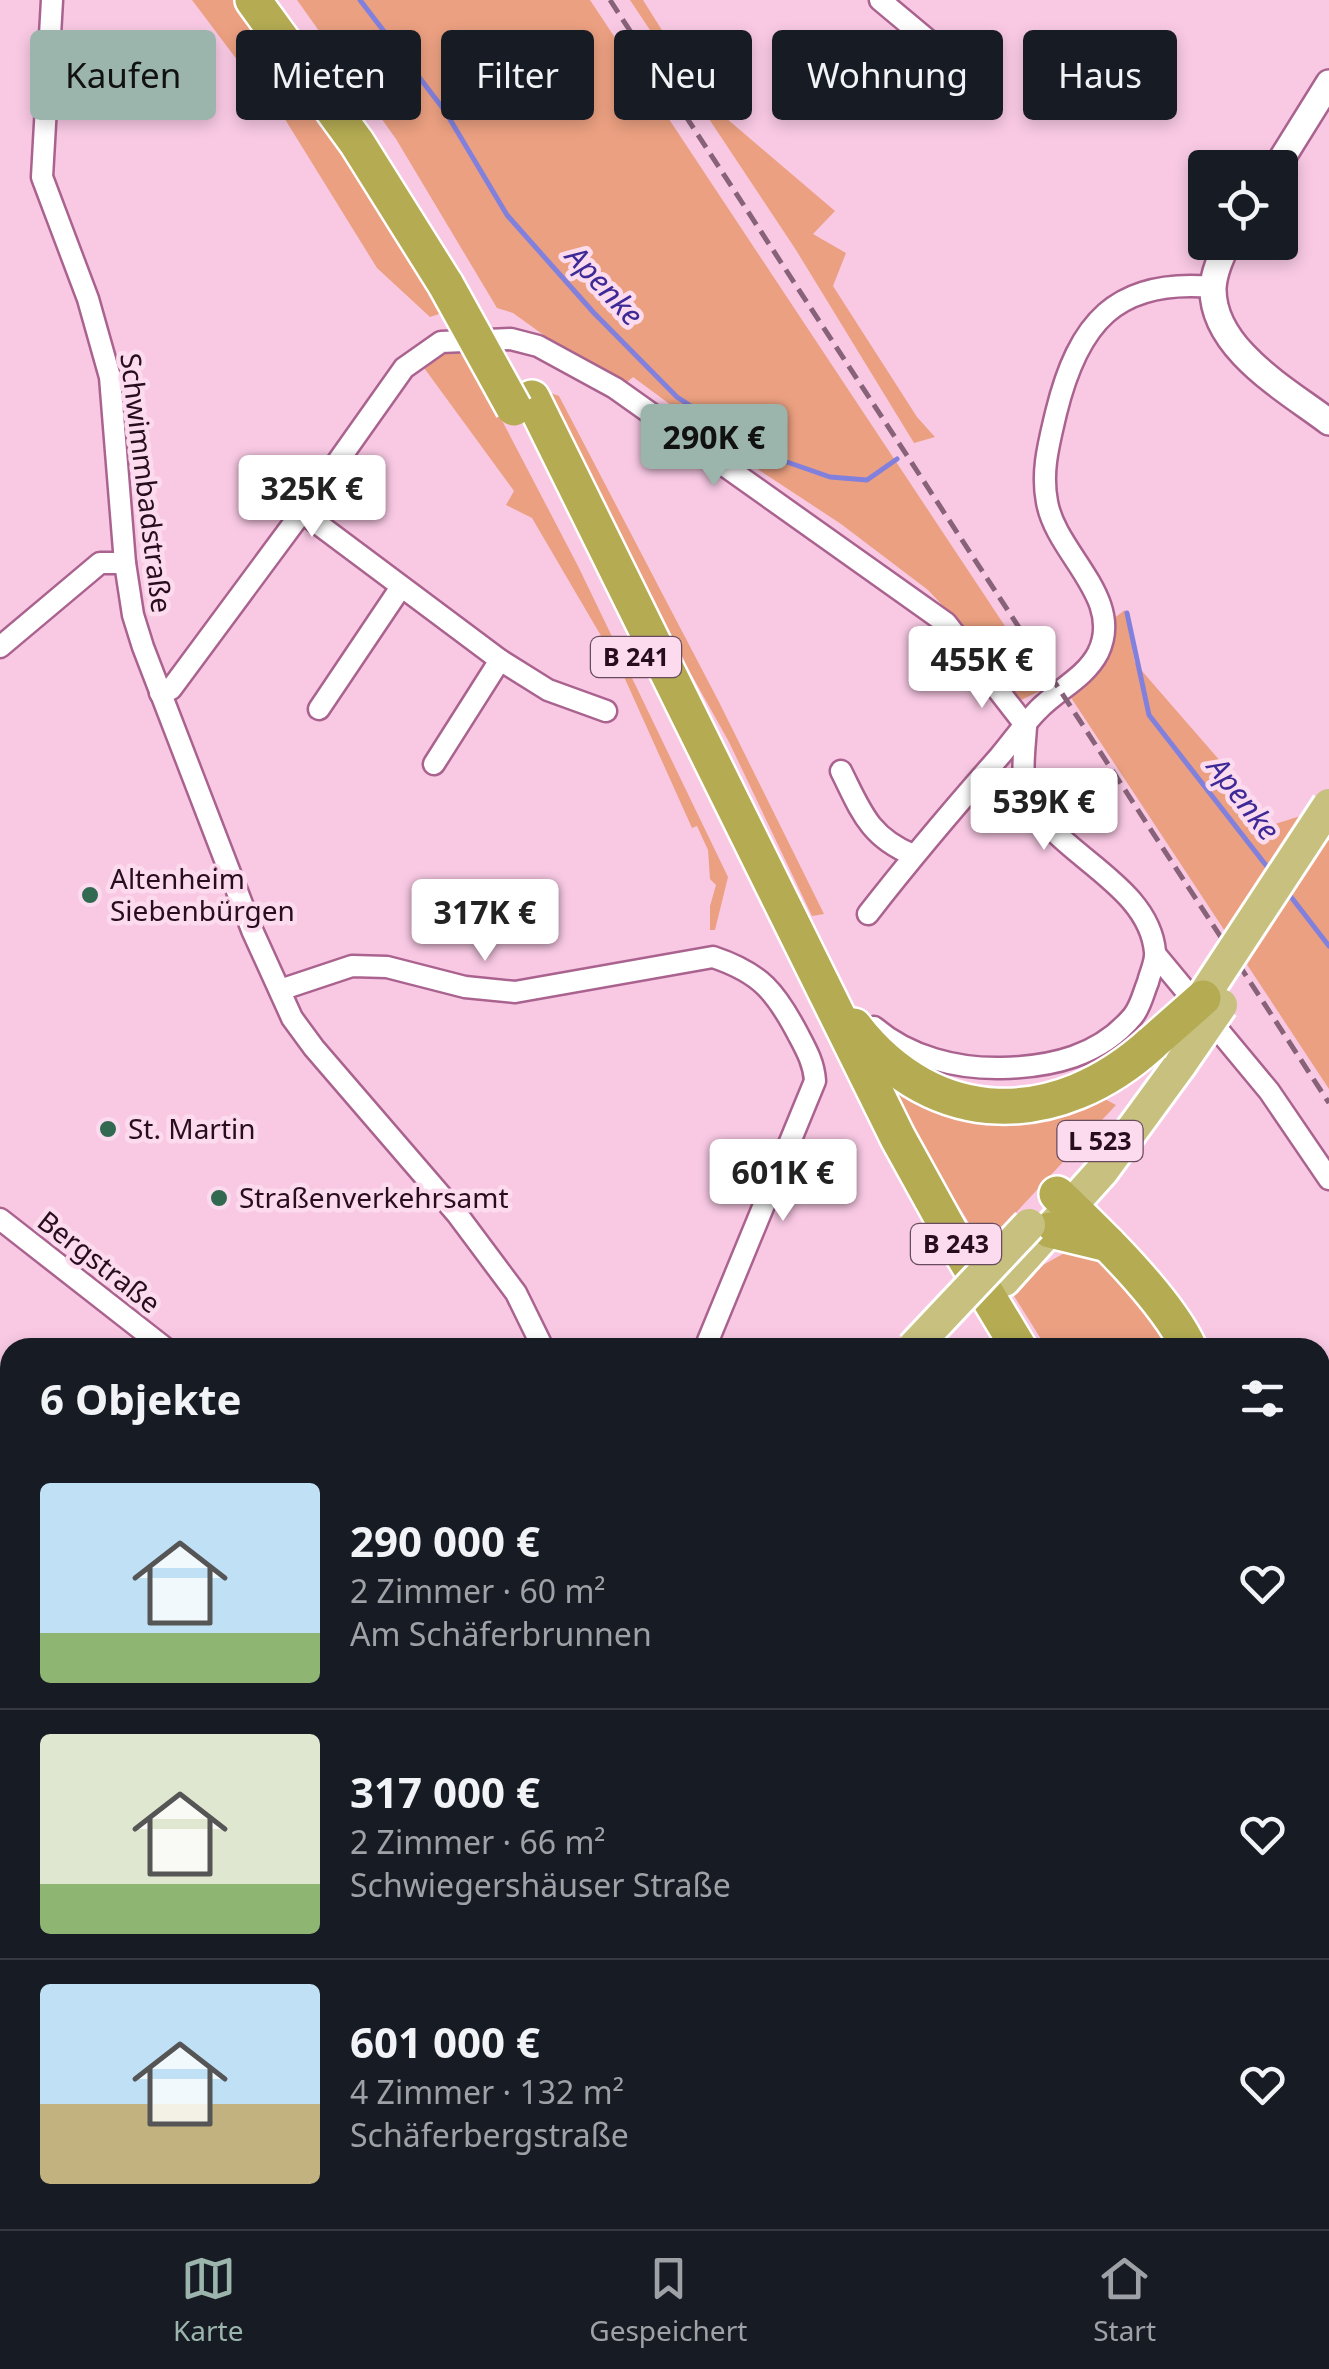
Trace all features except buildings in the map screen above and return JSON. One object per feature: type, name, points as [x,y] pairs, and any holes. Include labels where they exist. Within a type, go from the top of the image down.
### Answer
[{"type":"highway","name":"B 241","points":[[252,0],[456,282]]},
{"type":"highway","name":"B 241","points":[[280,0],[389,154],[655,642],[770,907],[800,960],[941,1258],[990,1338]]},
{"type":"highway","name":"B 241","points":[[800,960],[866,1042],[888,1061],[925,1087],[967,1103],[1013,1107],[1059,1100],[1166,1053],[1203,998]]},
{"type":"highway","name":"B 243","points":[[800,960],[1013,1338]]},
{"type":"highway","points":[[1050,1219],[1109,1244],[1184,1338]]},
{"type":"main road","name":"B 241","points":[[1203,998],[1329,804]]},
{"type":"main road","name":"B 241","points":[[947,1338],[1050,1219],[1102,1170],[1166,1053],[1329,838]]},
{"type":"main road","points":[[924,1338],[1050,1219]]},
{"type":"street","name":"Schwimmbadstraße","points":[[52,0],[42,177],[88,299],[110,377],[125,564],[133,615],[160,693],[252,930],[292,1018],[456,1214],[516,1293],[539,1338]]},
{"type":"street","points":[[880,0],[916,30]]},
{"type":"street","points":[[1287,150],[1329,83]]},
{"type":"street","points":[[1220,260],[1213,288],[1219,315],[1239,349],[1329,422]]},
{"type":"street","points":[[868,914],[1035,712],[1088,668],[1104,635],[1100,600],[1057,536],[1046,501],[1048,444],[1080,342],[1095,323],[1126,298],[1160,288],[1213,288]]},
{"type":"street","points":[[160,693],[170,688],[404,368],[441,342],[511,339],[538,346],[615,388],[946,623],[1026,726],[1024,774],[1028,795],[1044,819],[1133,902],[1149,928],[1156,956],[1270,1091],[1329,1179]]},
{"type":"street","points":[[302,512],[500,660],[548,690],[606,711]]},
{"type":"street","points":[[0,648],[100,563],[125,564]]},
{"type":"street","points":[[318,709],[402,587]]},
{"type":"street","points":[[434,764],[500,660]]},
{"type":"street","points":[[841,771],[869,828],[913,855]]},
{"type":"street","points":[[874,1028],[915,1054],[949,1062],[994,1068],[1032,1067],[1070,1059],[1124,1027],[1138,1010],[1156,956]]},
{"type":"street","points":[[280,990],[352,966],[387,966],[465,987],[515,992],[713,957],[752,974],[780,1000],[812,1060],[815,1081],[709,1338]]},
{"type":"street","name":"Bergstraße","points":[[0,1219],[152,1338]]},
{"type":"shaded area","points":[[192,0],[236,0],[259,30],[236,30],[236,58]]},
{"type":"shaded area","points":[[297,0],[590,0],[614,36],[614,120],[670,120],[1046,688],[1017,702],[961,625],[928,590],[841,524],[759,470],[633,377],[624,385],[606,380],[513,313],[497,308],[382,120],[421,120],[421,30],[318,30]]},
{"type":"shaded area","points":[[630,0],[643,0],[662,30],[650,30]]},
{"type":"shaded area","points":[[285,120],[322,120],[445,312],[430,317],[377,268]]},
{"type":"shaded area","points":[[710,120],[728,120],[835,211],[813,234],[846,253],[833,286],[917,417],[935,437],[914,443],[796,250]]},
{"type":"shaded area","points":[[462,344],[578,566],[728,877],[715,930],[710,930],[710,906],[716,885],[710,879],[708,850],[697,826],[692,828],[621,670],[532,518],[506,505],[514,491],[419,361]]},
{"type":"shaded area","points":[[545,391],[559,396],[719,702],[824,914],[812,916],[729,742],[658,615]]},
{"type":"shaded area","points":[[1125,610],[1135,663],[1275,824],[1329,807],[1329,1089],[1060,681],[1091,653],[1102,627]]},
{"type":"shaded area","points":[[889,1078],[983,1121],[1027,1122],[1101,1097],[1116,1105],[984,1247],[884,1086]]},
{"type":"shaded area","points":[[1068,1251],[1093,1258],[1111,1273],[1165,1338],[1040,1338],[1014,1296],[1043,1265]]},
{"type":"waterway","name":"Apenke","points":[[360,0],[445,111],[507,215],[594,313],[677,397],[764,454],[830,477],[867,480],[897,459]]},
{"type":"waterway","name":"Apenke","points":[[1127,613],[1149,715],[1272,873]]},
{"type":"waterway","name":"Apenke","points":[[1288,893],[1329,946]]},
{"type":"railway","points":[[610,0],[1329,1103]]},
{"type":"place","name":"Altenheim Siebenbürgen","points":[[90,895]]},
{"type":"place","name":"St. Martin","points":[[108,1129]]},
{"type":"place","name":"Straßenverkehrsamt","points":[[219,1198]]}]
